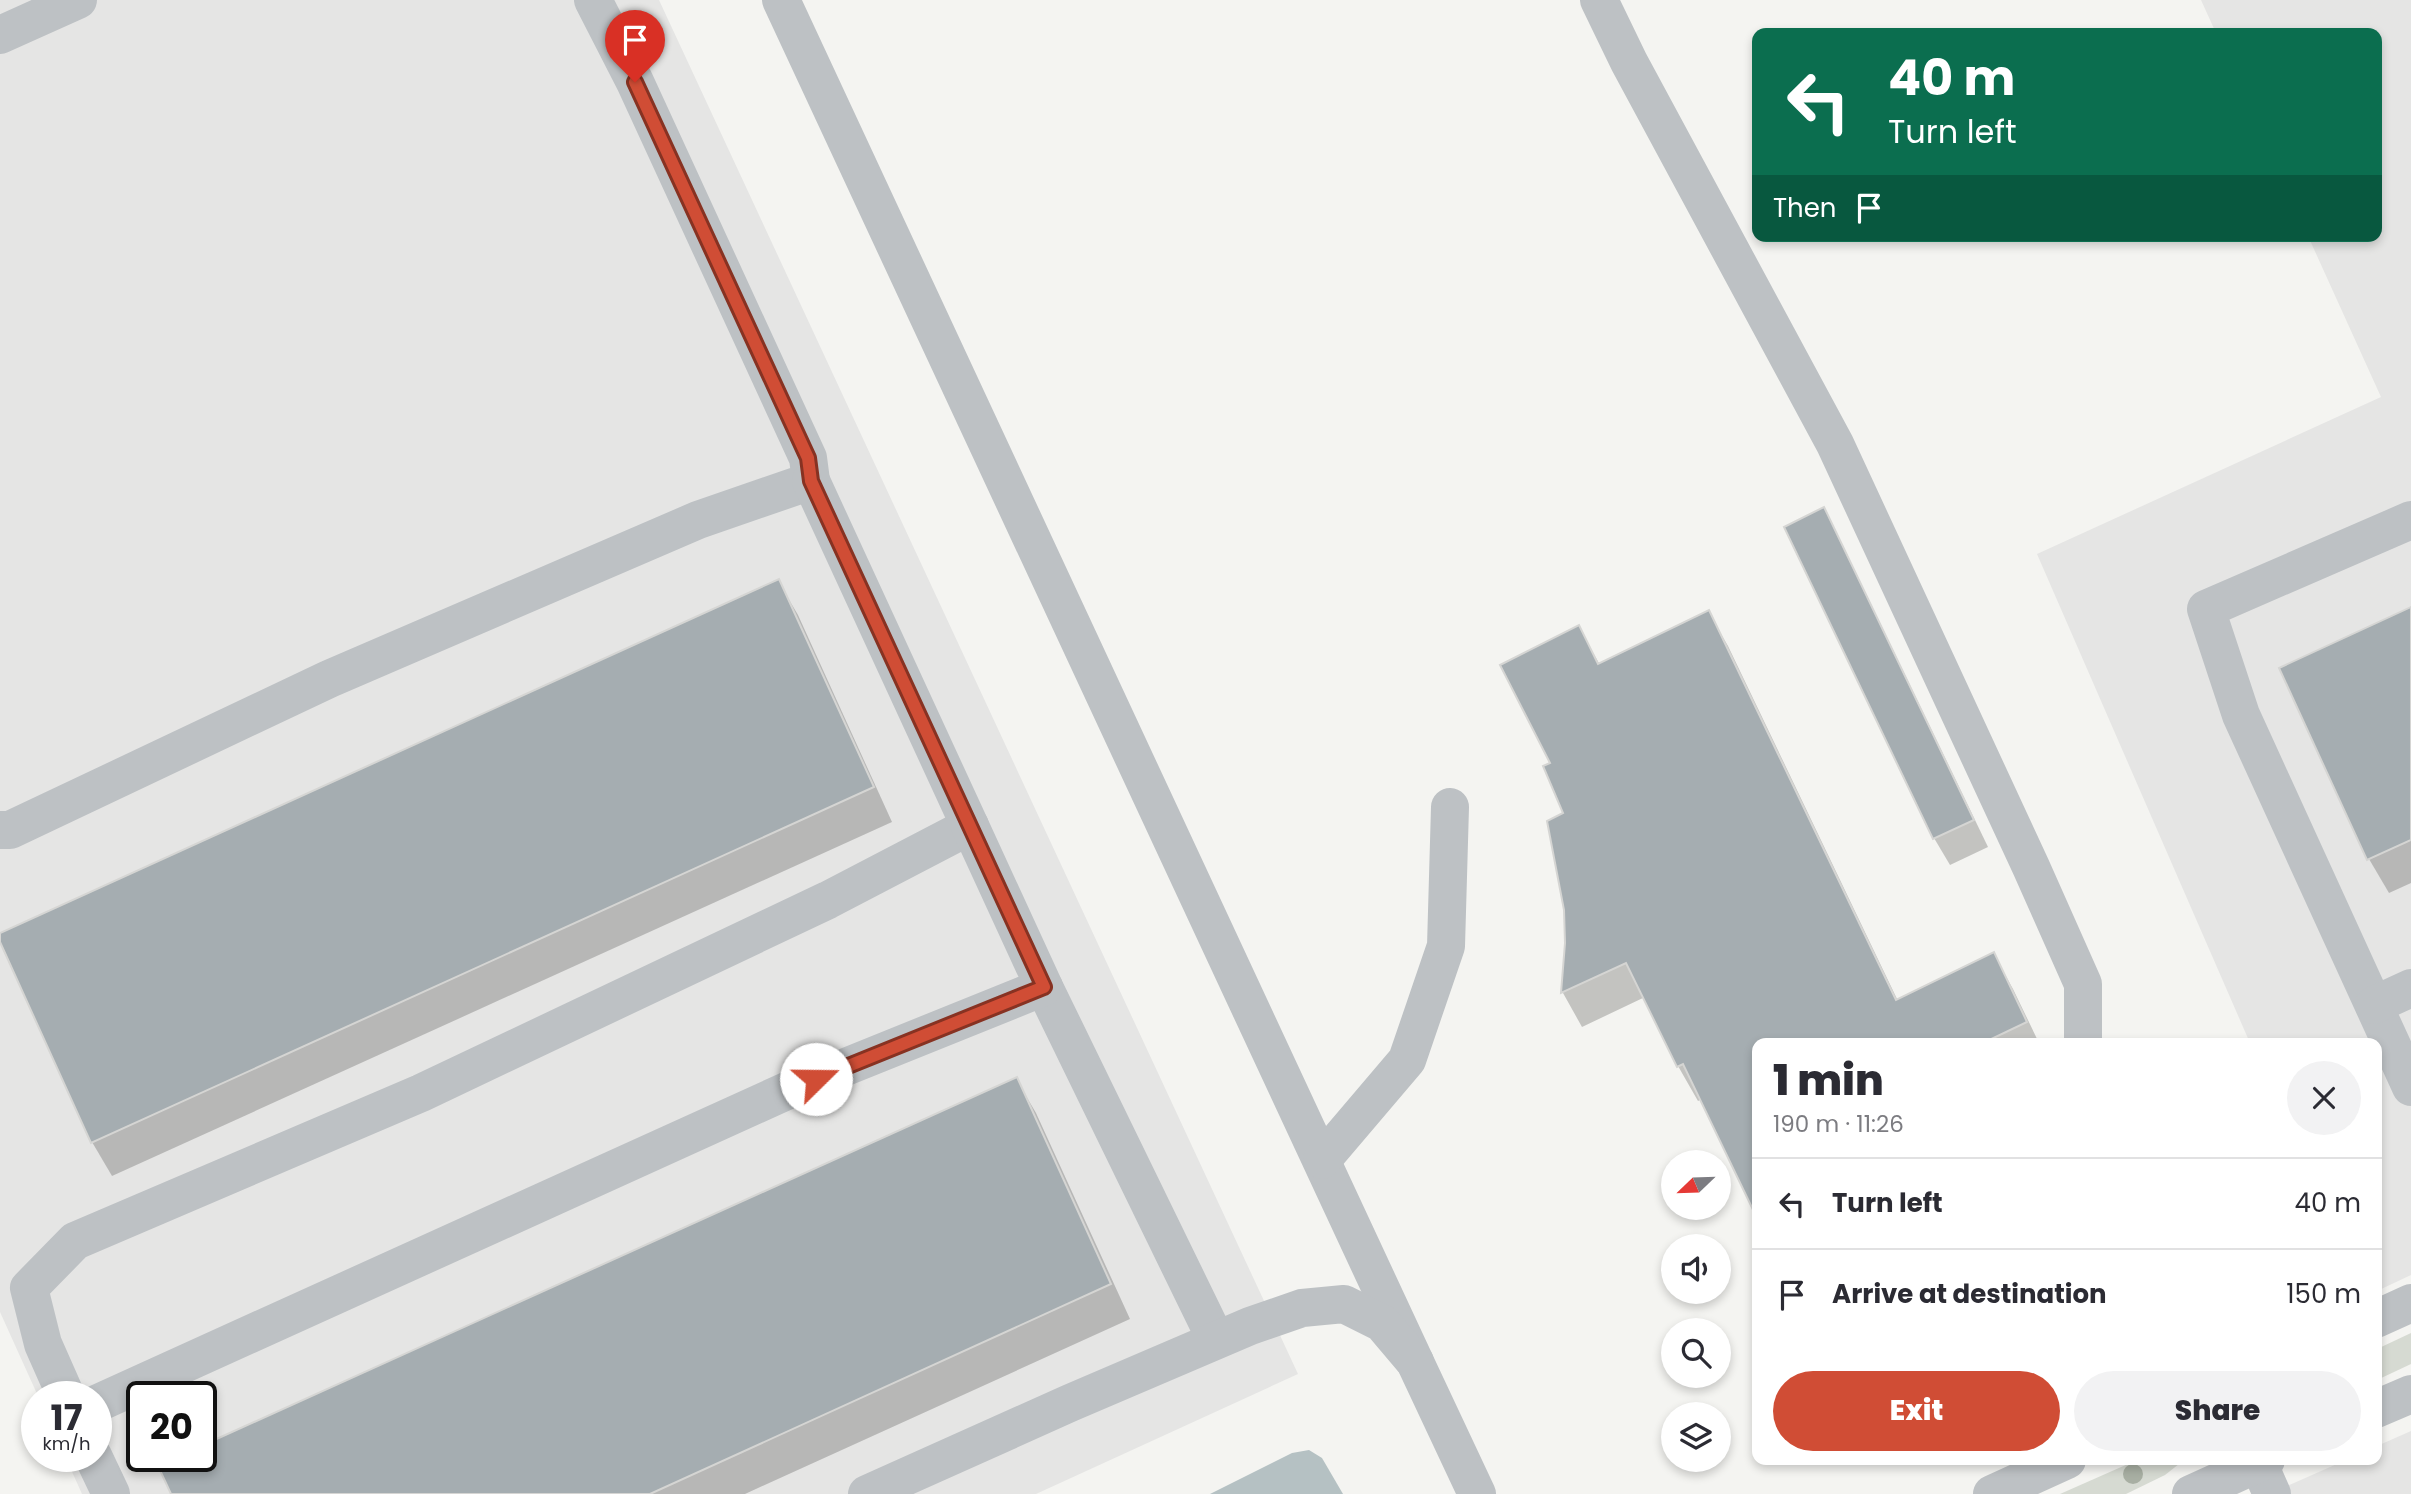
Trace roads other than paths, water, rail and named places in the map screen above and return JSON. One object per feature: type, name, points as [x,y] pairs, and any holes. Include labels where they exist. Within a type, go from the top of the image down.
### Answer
[{"type":"street","points":[[0,35],[78,0]]},
{"type":"street","points":[[593,0],[635,82],[808,458],[811,481],[1044,987],[1216,1340]]},
{"type":"street","points":[[781,0],[1477,1494]]},
{"type":"street","points":[[1599,0],[1629,62],[1835,444],[2083,984],[2083,1038]]},
{"type":"street","points":[[0,830],[10,830],[380,657],[698,520],[811,481]]},
{"type":"street","points":[[2411,520],[2206,609],[2241,715],[2411,1087]]},
{"type":"street","points":[[1322,1160],[1407,1060],[1446,946],[1450,807]]},
{"type":"street","points":[[59,1381],[43,1344],[29,1287],[75,1241],[421,1093],[828,900],[970,826]]},
{"type":"street","points":[[112,1397],[791,1089],[1044,987]]},
{"type":"street","points":[[2374,1005],[2411,988]]},
{"type":"street","points":[[2382,1316],[2411,1303]]},
{"type":"street","points":[[867,1494],[1216,1340],[1302,1308],[1344,1304],[1382,1323],[1415,1362]]},
{"type":"street","points":[[2382,1406],[2411,1394]]},
{"type":"street","points":[[1992,1494],[2056,1465]]},
{"type":"street","points":[[2190,1494],[2263,1469]]},
{"type":"street","points":[[101,1472],[111,1494]]}]
